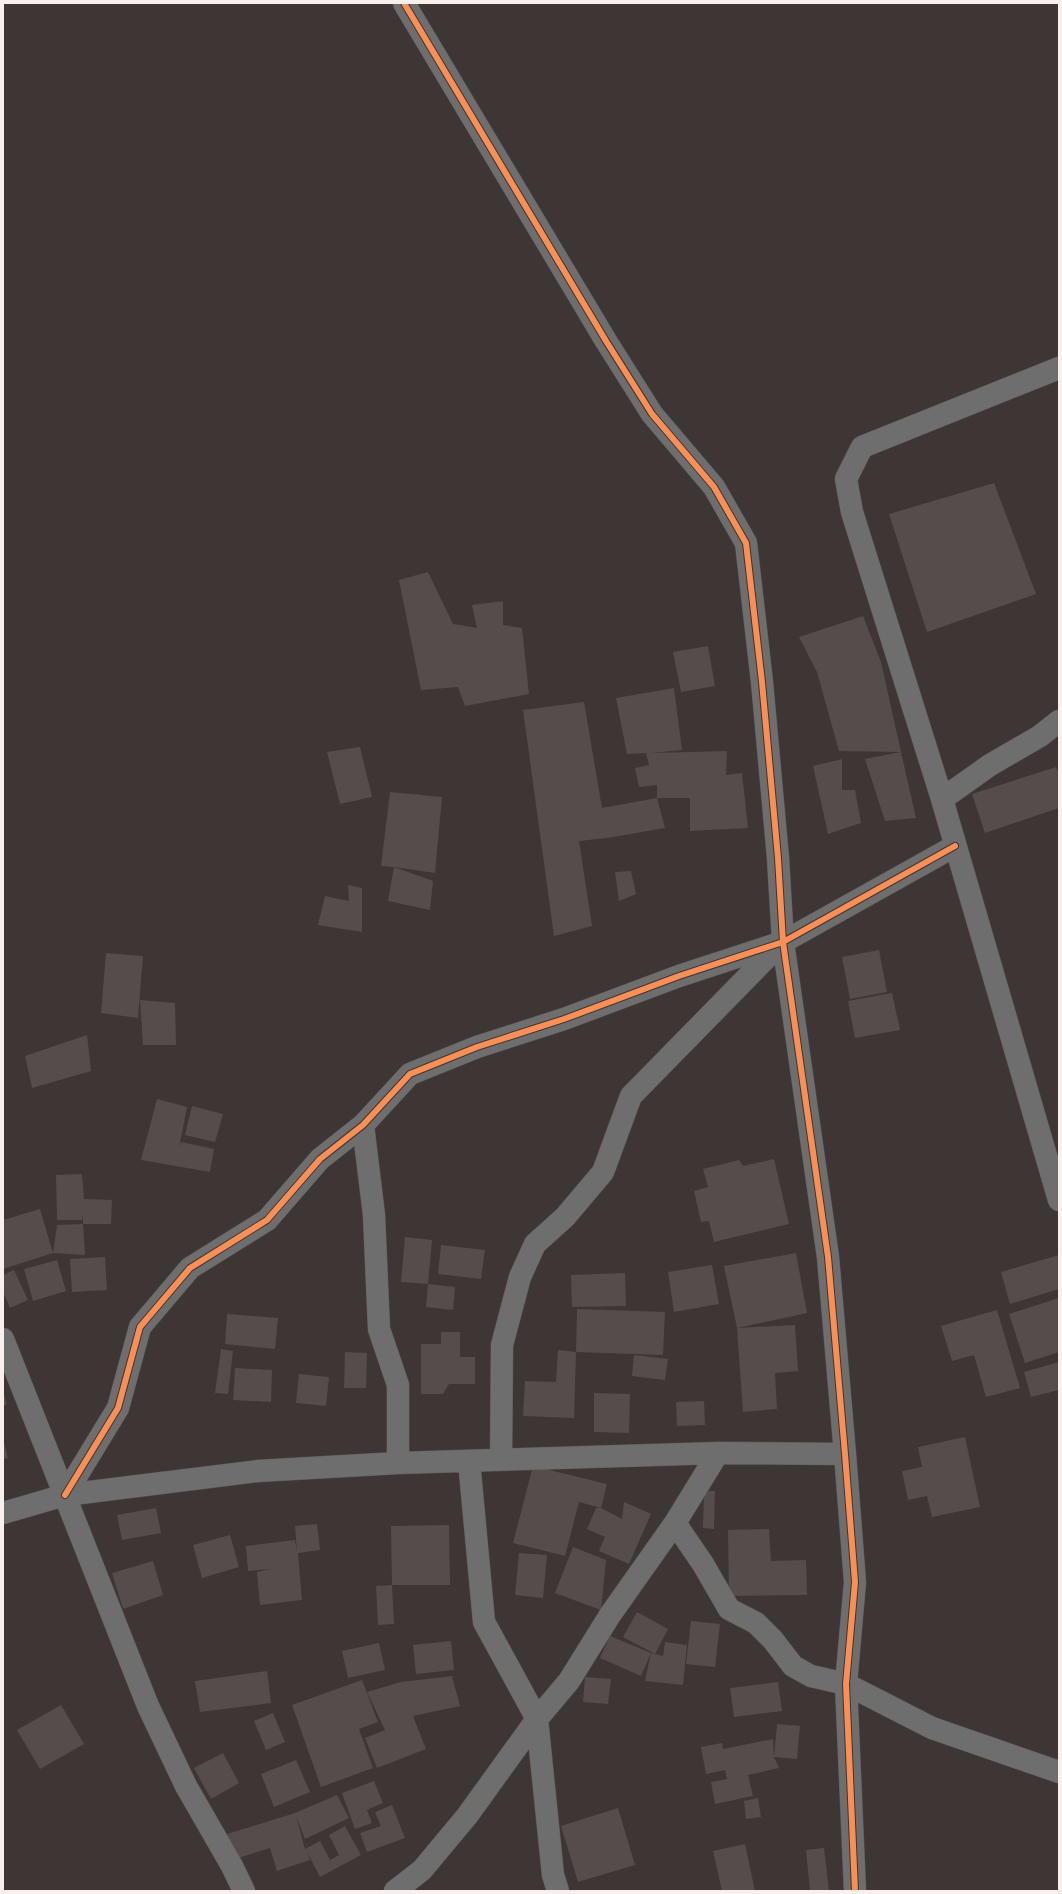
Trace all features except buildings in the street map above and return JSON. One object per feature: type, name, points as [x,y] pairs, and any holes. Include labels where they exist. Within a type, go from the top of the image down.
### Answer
[{"type":"street","points":[[404,3],[606,341],[652,414],[714,487],[746,543],[762,682],[778,858],[783,942],[828,1257],[845,1454],[855,1582],[846,1684],[855,1891]]},
{"type":"street","points":[[1059,368],[862,447],[846,479],[852,512],[942,799],[1059,1200]]},
{"type":"street","points":[[942,799],[990,764],[1040,736],[1059,721]]},
{"type":"street","points":[[65,1495],[118,1408],[140,1327],[190,1268],[267,1220],[320,1159],[363,1125],[410,1074],[477,1047],[564,1019],[679,976],[783,942],[955,846]]},
{"type":"street","points":[[502,1459],[502,1345],[520,1277],[535,1244],[565,1217],[603,1172],[631,1096],[783,942]]},
{"type":"street","points":[[363,1125],[374,1215],[379,1329],[398,1385],[398,1463]]},
{"type":"street","points":[[3,1339],[148,1706],[186,1786],[232,1866],[244,1891]]},
{"type":"street","points":[[3,1513],[65,1495],[258,1471],[502,1459],[718,1453],[845,1454]]},
{"type":"street","points":[[395,1891],[422,1870],[467,1816],[538,1719],[569,1681],[610,1615],[675,1523],[718,1453]]},
{"type":"street","points":[[469,1461],[484,1622],[538,1719],[553,1875],[558,1891]]},
{"type":"street","points":[[675,1523],[703,1564],[729,1609],[756,1623],[773,1640],[793,1666],[811,1676],[846,1684],[932,1728],[1059,1772]]},
{"type":"cycle path","points":[[404,3],[606,341],[652,414],[714,487],[746,543],[762,682],[778,858],[783,942],[828,1257],[845,1454],[855,1582],[846,1684],[855,1891]]},
{"type":"cycle path","points":[[65,1495],[118,1408],[140,1327],[190,1268],[267,1220],[320,1159],[363,1125],[410,1074],[477,1047],[564,1019],[679,976],[783,942],[955,846]]}]
